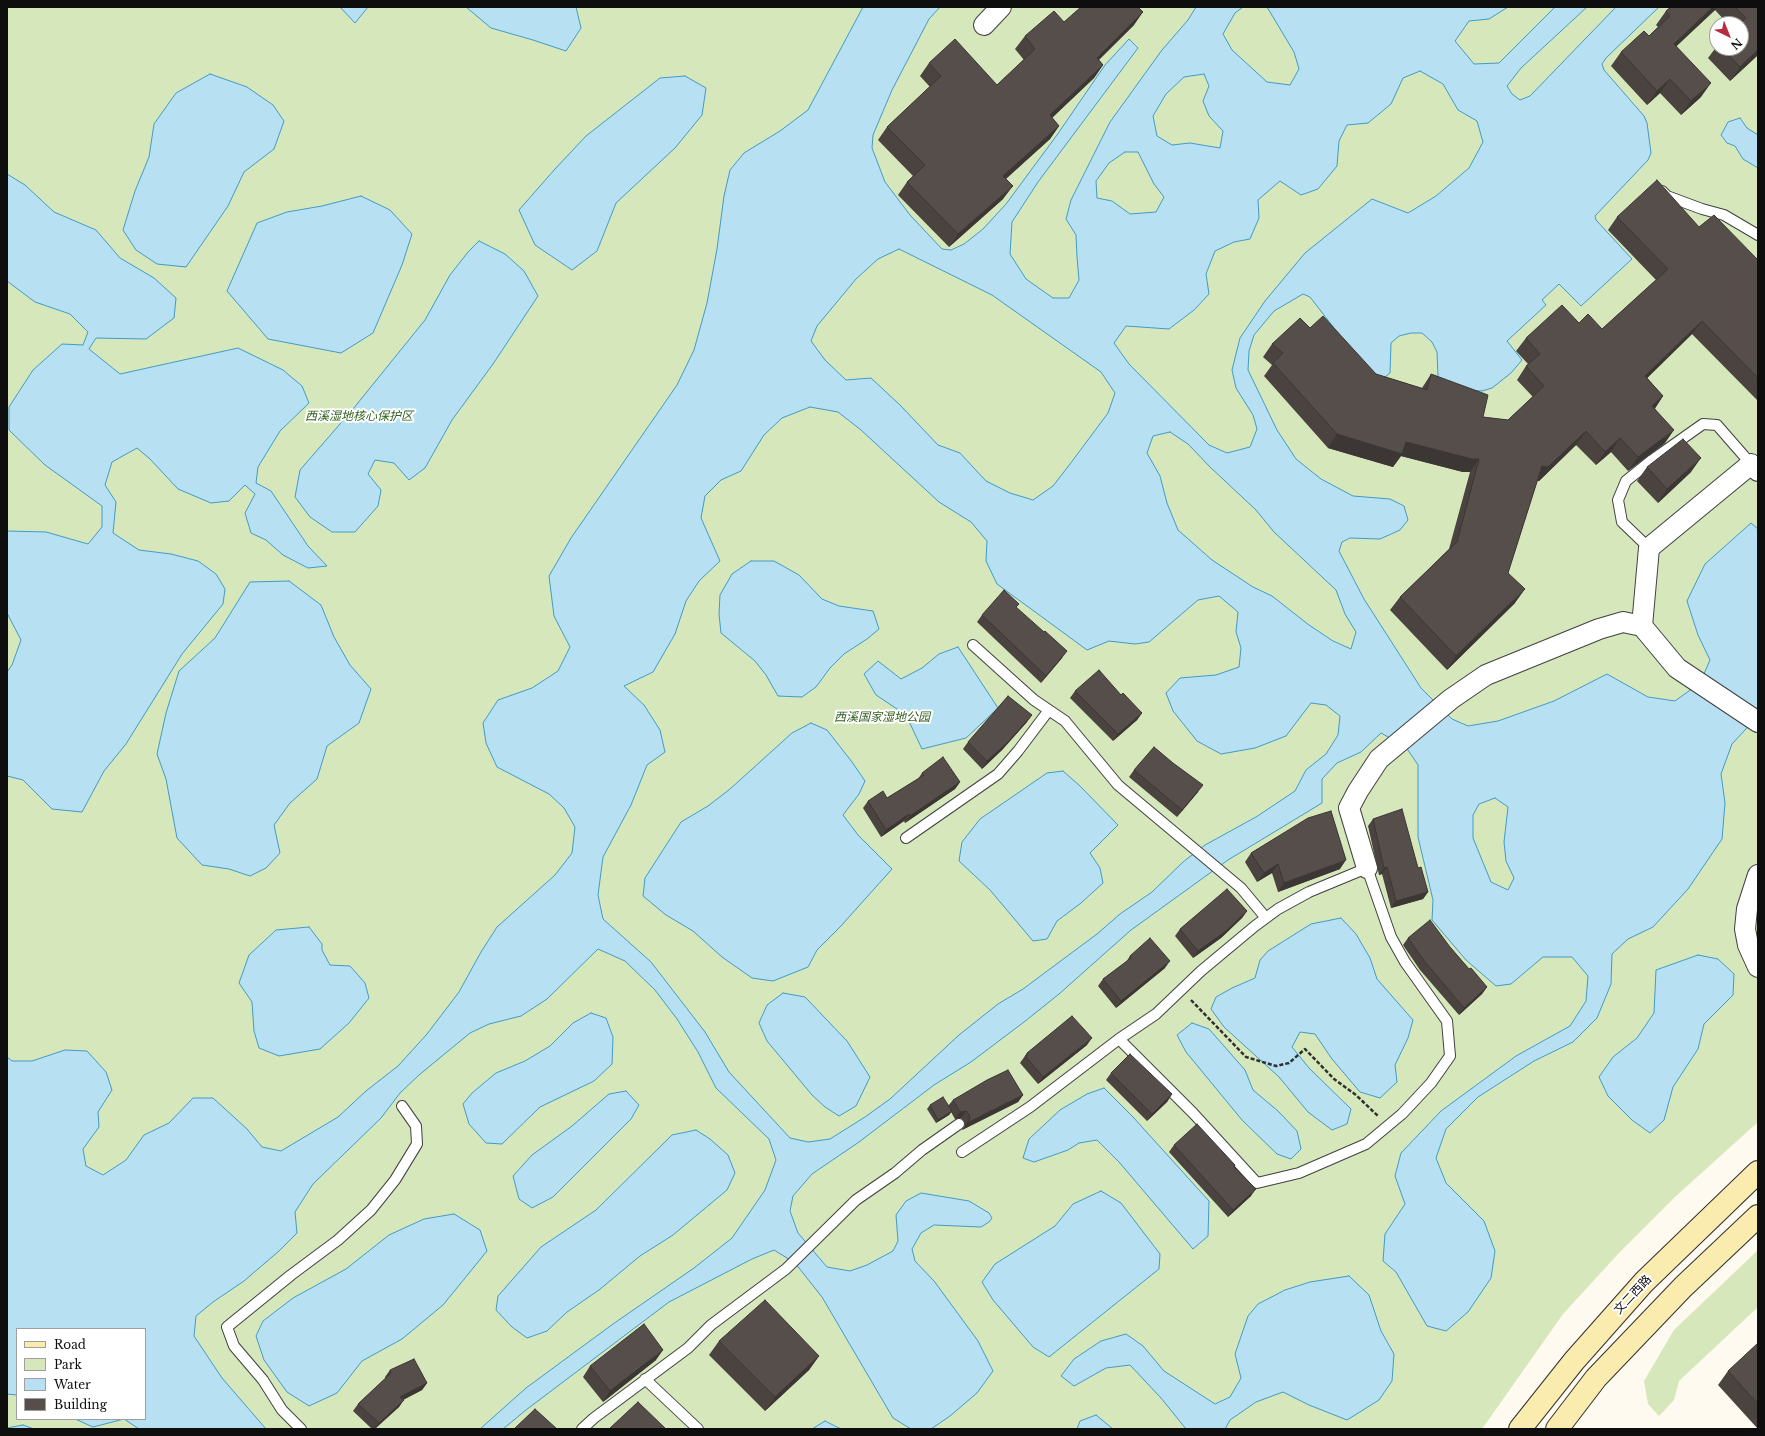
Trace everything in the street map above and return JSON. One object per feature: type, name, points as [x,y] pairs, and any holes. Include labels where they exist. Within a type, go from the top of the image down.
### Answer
[{"type":"main road","name":"文二西路","points":[[1520,1429],[1574,1361],[1644,1282],[1758,1172]]},
{"type":"main road","points":[[1557,1429],[1596,1378],[1683,1287],[1758,1216]]},
{"type":"street","points":[[984,25],[1001,7]]},
{"type":"street","points":[[1642,626],[1649,548],[1756,465]]},
{"type":"street","points":[[1367,868],[1349,808],[1358,790],[1379,759],[1451,700],[1486,675],[1599,629],[1623,622],[1642,626],[1677,668],[1758,722]]},
{"type":"street","points":[[1758,875],[1747,908],[1746,929],[1748,945],[1758,967]]},
{"type":"lane","points":[[1657,186],[1668,196],[1702,209],[1724,215],[1758,235]]},
{"type":"lane","points":[[1649,548],[1622,522],[1618,500],[1626,481],[1652,460],[1703,424],[1717,425],[1756,465]]},
{"type":"lane","points":[[973,645],[1034,700],[1065,721],[1118,784],[1241,888],[1266,918]]},
{"type":"lane","points":[[906,838],[998,774],[1018,751],[1049,710]]},
{"type":"lane","points":[[962,1152],[1030,1108],[1119,1039],[1156,1014],[1243,936],[1278,909],[1309,892],[1367,868],[1391,937],[1405,962],[1447,1021],[1450,1056],[1431,1083],[1402,1114],[1366,1144],[1299,1173],[1257,1183],[1193,1113],[1119,1039]]},
{"type":"lane","points":[[301,1429],[282,1410],[263,1380],[234,1346],[227,1327],[291,1275],[338,1240],[371,1210],[395,1180],[417,1144],[416,1126],[402,1106]]},
{"type":"lane","points":[[582,1429],[645,1379],[688,1348],[710,1324],[786,1269],[856,1200],[895,1173],[922,1150],[959,1124]]},
{"type":"lane","points":[[645,1379],[698,1429]]},
{"type":"path","points":[[1182,990],[1246,1057],[1276,1066],[1290,1063],[1305,1049],[1334,1079],[1356,1095],[1389,1125]]},
{"type":"green space","name":"西溪国家湿地公园","points":[[7,7],[1758,7],[1758,1122],[1676,1196],[1618,1254],[1563,1314],[1482,1429],[7,1429]]},
{"type":"green space","points":[[1758,1250],[1758,1307],[1679,1381],[1674,1400],[1659,1416],[1648,1404],[1644,1381],[1674,1330]]},
{"type":"water","points":[[340,7],[368,7],[355,23]]},
{"type":"water","points":[[466,7],[576,7],[581,28],[566,51],[491,28]]},
{"type":"water","points":[[863,7],[940,7],[929,19],[892,90],[873,135],[872,148],[885,182],[910,215],[942,249],[951,250],[964,244],[983,229],[1006,204],[1057,135],[1105,65],[1129,39],[1138,48],[1038,182],[1012,222],[1010,254],[1026,279],[1053,298],[1069,298],[1079,280],[1076,235],[1066,219],[1071,200],[1110,122],[1162,50],[1188,20],[1196,7],[1243,7],[1235,13],[1223,34],[1232,50],[1267,82],[1290,85],[1299,69],[1294,52],[1267,7],[1508,7],[1489,19],[1469,21],[1455,41],[1474,64],[1499,63],[1555,7],[1587,7],[1521,68],[1507,86],[1512,94],[1520,100],[1530,96],[1616,7],[1659,7],[1606,58],[1602,64],[1604,70],[1644,116],[1647,123],[1651,153],[1648,160],[1595,216],[1596,220],[1632,259],[1581,306],[1559,284],[1542,300],[1546,305],[1507,341],[1522,360],[1511,373],[1492,388],[1482,391],[1467,390],[1442,380],[1438,376],[1437,352],[1432,342],[1422,333],[1411,333],[1399,336],[1391,343],[1390,373],[1385,377],[1369,373],[1310,297],[1303,294],[1274,311],[1254,335],[1249,351],[1248,370],[1277,430],[1296,459],[1321,479],[1353,496],[1390,499],[1404,506],[1408,520],[1400,530],[1380,539],[1350,538],[1342,542],[1339,551],[1364,599],[1421,688],[1452,719],[1468,726],[1498,721],[1554,701],[1607,674],[1648,697],[1675,701],[1700,683],[1710,660],[1698,635],[1687,601],[1705,564],[1751,523],[1758,529],[1758,716],[1732,744],[1721,774],[1725,803],[1722,839],[1688,889],[1653,927],[1628,939],[1612,954],[1611,984],[1597,1018],[1573,1042],[1534,1061],[1478,1097],[1446,1129],[1436,1158],[1446,1183],[1484,1221],[1495,1251],[1491,1278],[1468,1312],[1446,1331],[1427,1326],[1396,1272],[1383,1261],[1385,1234],[1405,1204],[1395,1176],[1401,1153],[1441,1111],[1516,1056],[1570,1026],[1586,1001],[1588,976],[1572,957],[1543,957],[1511,984],[1496,986],[1466,960],[1432,920],[1433,900],[1418,837],[1418,765],[1406,747],[1381,733],[1361,752],[1337,763],[1322,779],[1322,803],[1228,860],[1131,930],[1059,994],[1024,1022],[971,1062],[934,1085],[859,1142],[812,1174],[793,1196],[790,1211],[798,1233],[827,1267],[850,1271],[867,1265],[893,1251],[898,1241],[896,1215],[906,1201],[921,1193],[969,1201],[989,1213],[992,1218],[981,1227],[934,1225],[921,1233],[912,1249],[915,1261],[934,1281],[978,1341],[993,1371],[977,1393],[950,1416],[931,1429],[911,1429],[893,1418],[822,1297],[795,1263],[774,1250],[752,1259],[669,1302],[503,1429],[480,1429],[526,1388],[613,1324],[694,1268],[732,1238],[765,1190],[776,1160],[769,1139],[716,1088],[698,1052],[677,1019],[655,990],[625,961],[598,949],[547,999],[521,1016],[489,1024],[470,1033],[419,1075],[400,1093],[381,1118],[313,1184],[295,1212],[297,1233],[279,1251],[244,1281],[213,1302],[196,1316],[194,1336],[222,1378],[266,1429],[139,1429],[126,1420],[146,1420],[146,1328],[16,1328],[16,1395],[7,1394],[7,1057],[12,1061],[32,1061],[65,1050],[87,1051],[106,1072],[112,1090],[98,1112],[99,1127],[83,1149],[86,1166],[103,1175],[126,1160],[144,1135],[169,1123],[193,1098],[213,1098],[247,1129],[262,1147],[281,1151],[338,1117],[366,1091],[398,1066],[427,1034],[459,992],[497,927],[555,875],[572,853],[575,827],[564,808],[549,794],[497,767],[486,743],[483,723],[498,700],[532,688],[558,671],[570,647],[554,616],[549,576],[571,538],[677,385],[694,350],[707,303],[717,249],[724,196],[730,170],[744,153],[780,131],[808,110]],"holes":[[[1420,71],[1443,84],[1458,110],[1477,121],[1483,142],[1469,168],[1436,196],[1408,213],[1372,199],[1305,253],[1265,301],[1240,338],[1232,370],[1236,388],[1253,415],[1257,429],[1250,447],[1227,453],[1209,445],[1129,364],[1114,343],[1126,326],[1169,329],[1194,310],[1209,294],[1206,274],[1215,251],[1234,242],[1250,239],[1259,218],[1258,200],[1280,181],[1301,195],[1318,189],[1337,166],[1339,141],[1347,125],[1368,123],[1391,104],[1403,78]],[[1204,74],[1209,86],[1203,101],[1209,116],[1223,131],[1220,148],[1190,143],[1172,145],[1157,136],[1153,116],[1166,94],[1184,77]],[[1125,152],[1138,152],[1154,184],[1164,197],[1156,212],[1130,214],[1112,201],[1097,198],[1096,181],[1109,163]],[[899,249],[992,295],[1101,372],[1115,393],[1108,413],[1053,486],[1033,500],[1010,493],[986,481],[960,453],[938,445],[900,405],[871,378],[846,380],[825,360],[811,341],[817,326],[856,279],[878,259]],[[810,407],[838,412],[861,430],[939,502],[971,522],[987,541],[986,561],[997,584],[1087,650],[1109,641],[1135,644],[1149,642],[1198,600],[1219,596],[1238,612],[1236,632],[1241,648],[1239,667],[1216,675],[1180,678],[1166,693],[1173,711],[1197,741],[1221,754],[1255,748],[1286,736],[1311,703],[1326,705],[1340,716],[1338,735],[1326,754],[1306,770],[1295,791],[1256,817],[1205,845],[1183,862],[1152,892],[1120,914],[1097,934],[1023,989],[998,1004],[959,1035],[890,1099],[830,1139],[808,1142],[790,1138],[729,1072],[705,1032],[651,962],[603,919],[598,895],[603,857],[631,805],[647,765],[665,752],[660,730],[644,705],[624,686],[653,672],[675,634],[686,601],[699,581],[720,561],[701,518],[705,496],[721,480],[741,471],[764,435],[782,418]],[[1170,432],[1188,444],[1256,510],[1274,532],[1336,590],[1345,614],[1356,632],[1351,649],[1333,641],[1309,625],[1272,596],[1253,587],[1212,560],[1178,530],[1167,503],[1160,476],[1147,453],[1153,436]],[[1495,798],[1508,807],[1504,842],[1506,861],[1514,878],[1508,890],[1491,882],[1473,838],[1473,815],[1479,804]]]},
{"type":"water","points":[[210,74],[247,87],[273,105],[284,121],[274,149],[244,172],[228,206],[186,267],[157,264],[136,250],[123,230],[135,191],[149,157],[154,124],[176,93]]},
{"type":"water","points":[[685,76],[706,88],[702,115],[675,148],[616,203],[597,251],[572,270],[535,245],[519,210],[555,169],[586,136],[660,78]]},
{"type":"water","points":[[1740,118],[1747,128],[1758,135],[1758,168],[1743,159],[1735,146],[1727,143],[1721,135],[1728,122]]},
{"type":"water","points":[[7,174],[25,185],[54,212],[96,230],[120,258],[154,278],[176,298],[174,318],[146,339],[96,338],[89,349],[120,374],[238,348],[283,370],[302,386],[309,403],[280,431],[258,467],[256,483],[271,491],[308,546],[327,566],[308,568],[283,555],[266,540],[251,533],[245,513],[255,494],[245,485],[229,501],[211,503],[178,489],[150,459],[137,448],[112,462],[105,485],[116,502],[113,533],[139,550],[171,554],[198,561],[216,574],[225,589],[223,604],[182,654],[126,744],[104,771],[82,812],[52,809],[23,780],[7,776],[7,672],[12,665],[21,640],[7,613],[7,531],[46,532],[88,544],[102,527],[102,506],[45,465],[9,430],[9,407],[33,370],[62,344],[83,345],[88,332],[70,314],[35,302],[7,281]]},
{"type":"water","points":[[361,196],[390,210],[412,234],[402,265],[373,333],[341,353],[268,339],[227,291],[257,223],[287,212],[322,206]]},
{"type":"water","points":[[479,241],[505,254],[524,271],[538,296],[493,364],[452,420],[425,468],[409,480],[394,463],[375,460],[368,474],[381,490],[378,506],[355,532],[332,532],[310,517],[295,497],[300,470],[353,409],[425,320],[450,275],[468,252]]},
{"type":"water","points":[[751,561],[774,561],[799,575],[822,599],[839,606],[873,611],[879,629],[844,654],[830,668],[816,687],[802,697],[778,696],[766,675],[755,661],[721,633],[719,614],[720,595],[732,574]]},
{"type":"water","points":[[289,581],[321,605],[334,637],[350,665],[371,689],[359,723],[327,746],[317,779],[290,803],[274,825],[280,853],[266,868],[250,876],[229,869],[202,865],[177,838],[166,779],[157,754],[166,713],[179,671],[215,638],[250,582]]},
{"type":"water","points":[[958,647],[998,708],[966,738],[922,749],[906,715],[876,695],[864,674],[878,661],[901,679],[922,668],[939,654]]},
{"type":"water","points":[[811,723],[827,730],[865,781],[859,794],[843,815],[858,835],[892,869],[840,927],[817,950],[808,967],[773,981],[752,978],[722,957],[693,931],[666,915],[643,896],[645,878],[681,822],[708,806],[730,789],[792,733]]},
{"type":"water","points":[[1063,771],[1080,786],[1118,825],[1090,853],[1100,868],[1103,883],[1081,903],[1057,921],[1047,939],[1033,941],[990,890],[959,861],[962,842],[980,819],[1047,773]]},
{"type":"water","points":[[1341,918],[1356,934],[1370,958],[1377,979],[1413,1020],[1408,1038],[1395,1065],[1397,1082],[1380,1098],[1360,1092],[1332,1059],[1315,1034],[1300,1032],[1292,1047],[1309,1068],[1351,1109],[1347,1124],[1332,1130],[1308,1112],[1279,1077],[1224,1027],[1211,1009],[1216,997],[1255,978],[1260,960],[1268,951],[1311,924]]},
{"type":"water","points":[[309,927],[322,944],[322,950],[330,965],[350,966],[365,983],[369,998],[349,1023],[320,1049],[279,1056],[259,1048],[254,1031],[252,1002],[239,983],[249,955],[276,930]]},
{"type":"water","points":[[1698,955],[1718,959],[1734,974],[1733,995],[1704,1024],[1698,1049],[1673,1087],[1664,1120],[1650,1133],[1632,1120],[1608,1096],[1599,1077],[1613,1057],[1637,1038],[1654,1013],[1656,970]]},
{"type":"water","points":[[783,993],[805,997],[847,1041],[870,1077],[856,1106],[839,1116],[825,1107],[812,1095],[767,1041],[759,1023],[767,1005]]},
{"type":"water","points":[[591,1013],[606,1018],[613,1037],[612,1064],[594,1081],[540,1107],[502,1144],[486,1143],[469,1124],[463,1104],[472,1093],[496,1073],[525,1061],[550,1046],[573,1023]]},
{"type":"water","points":[[1192,1023],[1209,1029],[1245,1070],[1253,1090],[1278,1111],[1297,1131],[1301,1149],[1291,1159],[1277,1154],[1242,1120],[1186,1052],[1177,1035]]},
{"type":"water","points":[[1104,1088],[1133,1117],[1209,1201],[1208,1236],[1193,1249],[1119,1162],[1097,1140],[1079,1143],[1068,1150],[1034,1162],[1023,1158],[1029,1139],[1060,1110],[1087,1094]]},
{"type":"water","points":[[626,1091],[639,1105],[631,1119],[553,1197],[532,1208],[519,1199],[513,1176],[532,1155],[572,1126],[609,1094]]},
{"type":"water","points":[[696,1130],[710,1139],[728,1155],[735,1173],[727,1190],[673,1235],[640,1256],[599,1290],[567,1312],[547,1331],[527,1338],[512,1327],[496,1310],[498,1296],[541,1247],[596,1210],[672,1135]]},
{"type":"water","points":[[1101,1191],[1121,1203],[1160,1254],[1159,1269],[1049,1357],[1033,1347],[993,1300],[982,1282],[995,1264],[1055,1226],[1073,1204]]},
{"type":"water","points":[[454,1214],[480,1230],[487,1251],[443,1305],[402,1339],[362,1361],[337,1393],[309,1406],[287,1392],[264,1360],[256,1336],[263,1321],[293,1298],[346,1269],[389,1235],[424,1219]]},
{"type":"water","points":[[1349,1276],[1369,1295],[1381,1331],[1394,1354],[1392,1381],[1379,1400],[1347,1420],[1309,1405],[1283,1392],[1256,1402],[1230,1420],[1225,1429],[1186,1429],[1161,1398],[1130,1365],[1106,1368],[1074,1386],[1061,1376],[1074,1359],[1101,1341],[1126,1334],[1143,1346],[1164,1371],[1215,1404],[1230,1397],[1241,1378],[1235,1354],[1248,1316],[1258,1304],[1285,1290],[1310,1282]]},
{"type":"water","points":[[1096,1415],[1113,1429],[1077,1429],[1080,1421]]},
{"type":"water","points":[[77,1420],[120,1420],[93,1427]]},
{"type":"water","points":[[825,1421],[841,1429],[812,1429]]},
{"type":"water","points":[[23,1425],[34,1429],[7,1429],[7,1428]]},
{"type":"building","points":[[1081,7],[1138,7],[1143,12],[1097,58],[1103,65],[1050,115],[1059,126],[1003,176],[1013,186],[958,234],[907,182],[925,165],[887,127],[941,76],[929,63],[955,39],[997,85],[1035,49],[1025,36],[1054,11],[1064,22]]},
{"type":"building","points":[[1671,7],[1713,7],[1674,44],[1711,83],[1691,101],[1670,79],[1657,91],[1621,52],[1644,31],[1649,36],[1670,16],[1666,11]]},
{"type":"building","points":[[1735,7],[1758,7],[1758,50],[1740,67],[1730,56],[1749,56],[1749,16],[1744,16]]},
{"type":"building","points":[[1657,180],[1699,227],[1714,215],[1758,260],[1758,378],[1702,321],[1645,376],[1663,396],[1652,406],[1674,430],[1638,457],[1620,438],[1605,452],[1586,431],[1548,467],[1542,466],[1508,573],[1525,589],[1456,656],[1400,597],[1457,542],[1479,459],[1472,459],[1406,442],[1402,454],[1337,434],[1273,363],[1283,353],[1272,344],[1300,318],[1310,328],[1323,316],[1376,374],[1427,390],[1431,374],[1488,395],[1483,417],[1508,420],[1544,386],[1526,366],[1540,354],[1526,338],[1562,305],[1579,323],[1588,314],[1602,329],[1668,269],[1617,217]]},
{"type":"building","points":[[1683,439],[1701,458],[1667,489],[1647,467]]},
{"type":"building","points":[[1004,590],[1019,604],[1016,607],[1067,651],[1046,676],[982,615]]},
{"type":"building","points":[[1099,670],[1121,695],[1123,693],[1142,713],[1118,734],[1075,691]]},
{"type":"building","points":[[1008,696],[1032,715],[1007,743],[987,761],[968,742]]},
{"type":"building","points":[[1154,747],[1203,785],[1182,810],[1134,770]]},
{"type":"building","points":[[943,757],[960,782],[910,816],[909,814],[886,830],[868,801],[883,791],[887,798],[924,775],[922,773]]},
{"type":"building","points":[[1402,809],[1418,868],[1421,867],[1428,892],[1396,901],[1387,867],[1384,868],[1373,819]]},
{"type":"building","points":[[1331,811],[1346,860],[1284,883],[1278,864],[1264,873],[1251,853],[1308,818]]},
{"type":"building","points":[[1227,889],[1247,911],[1226,931],[1198,951],[1180,929]]},
{"type":"building","points":[[1430,920],[1450,947],[1487,987],[1464,1008],[1425,962],[1408,938]]},
{"type":"building","points":[[1150,938],[1170,961],[1121,1001],[1103,979],[1131,958],[1130,956]]},
{"type":"building","points":[[1072,1016],[1092,1038],[1043,1077],[1025,1056],[1027,1056],[1027,1053]]},
{"type":"building","points":[[1130,1054],[1172,1094],[1152,1114],[1111,1073]]},
{"type":"building","points":[[1008,1070],[1023,1095],[967,1123],[970,1119],[969,1114],[966,1111],[960,1112],[953,1100],[987,1080]]},
{"type":"building","points":[[943,1097],[952,1111],[938,1120],[930,1105]]},
{"type":"building","points":[[1197,1124],[1235,1165],[1234,1167],[1256,1189],[1233,1210],[1174,1145]]},
{"type":"building","points":[[765,1300],[819,1356],[775,1397],[719,1341]]},
{"type":"building","points":[[644,1324],[663,1350],[610,1391],[590,1366]]},
{"type":"building","points":[[1758,1343],[1758,1404],[1728,1371]]},
{"type":"building","points":[[414,1359],[427,1383],[400,1397],[404,1400],[379,1423],[358,1404],[391,1373],[390,1370]]},
{"type":"building","points":[[638,1402],[666,1429],[609,1429]]},
{"type":"building","points":[[535,1409],[557,1429],[514,1429]]},
{"type":"park label","name":"西溪湿地核心保护区","points":[[359,417]]}]
